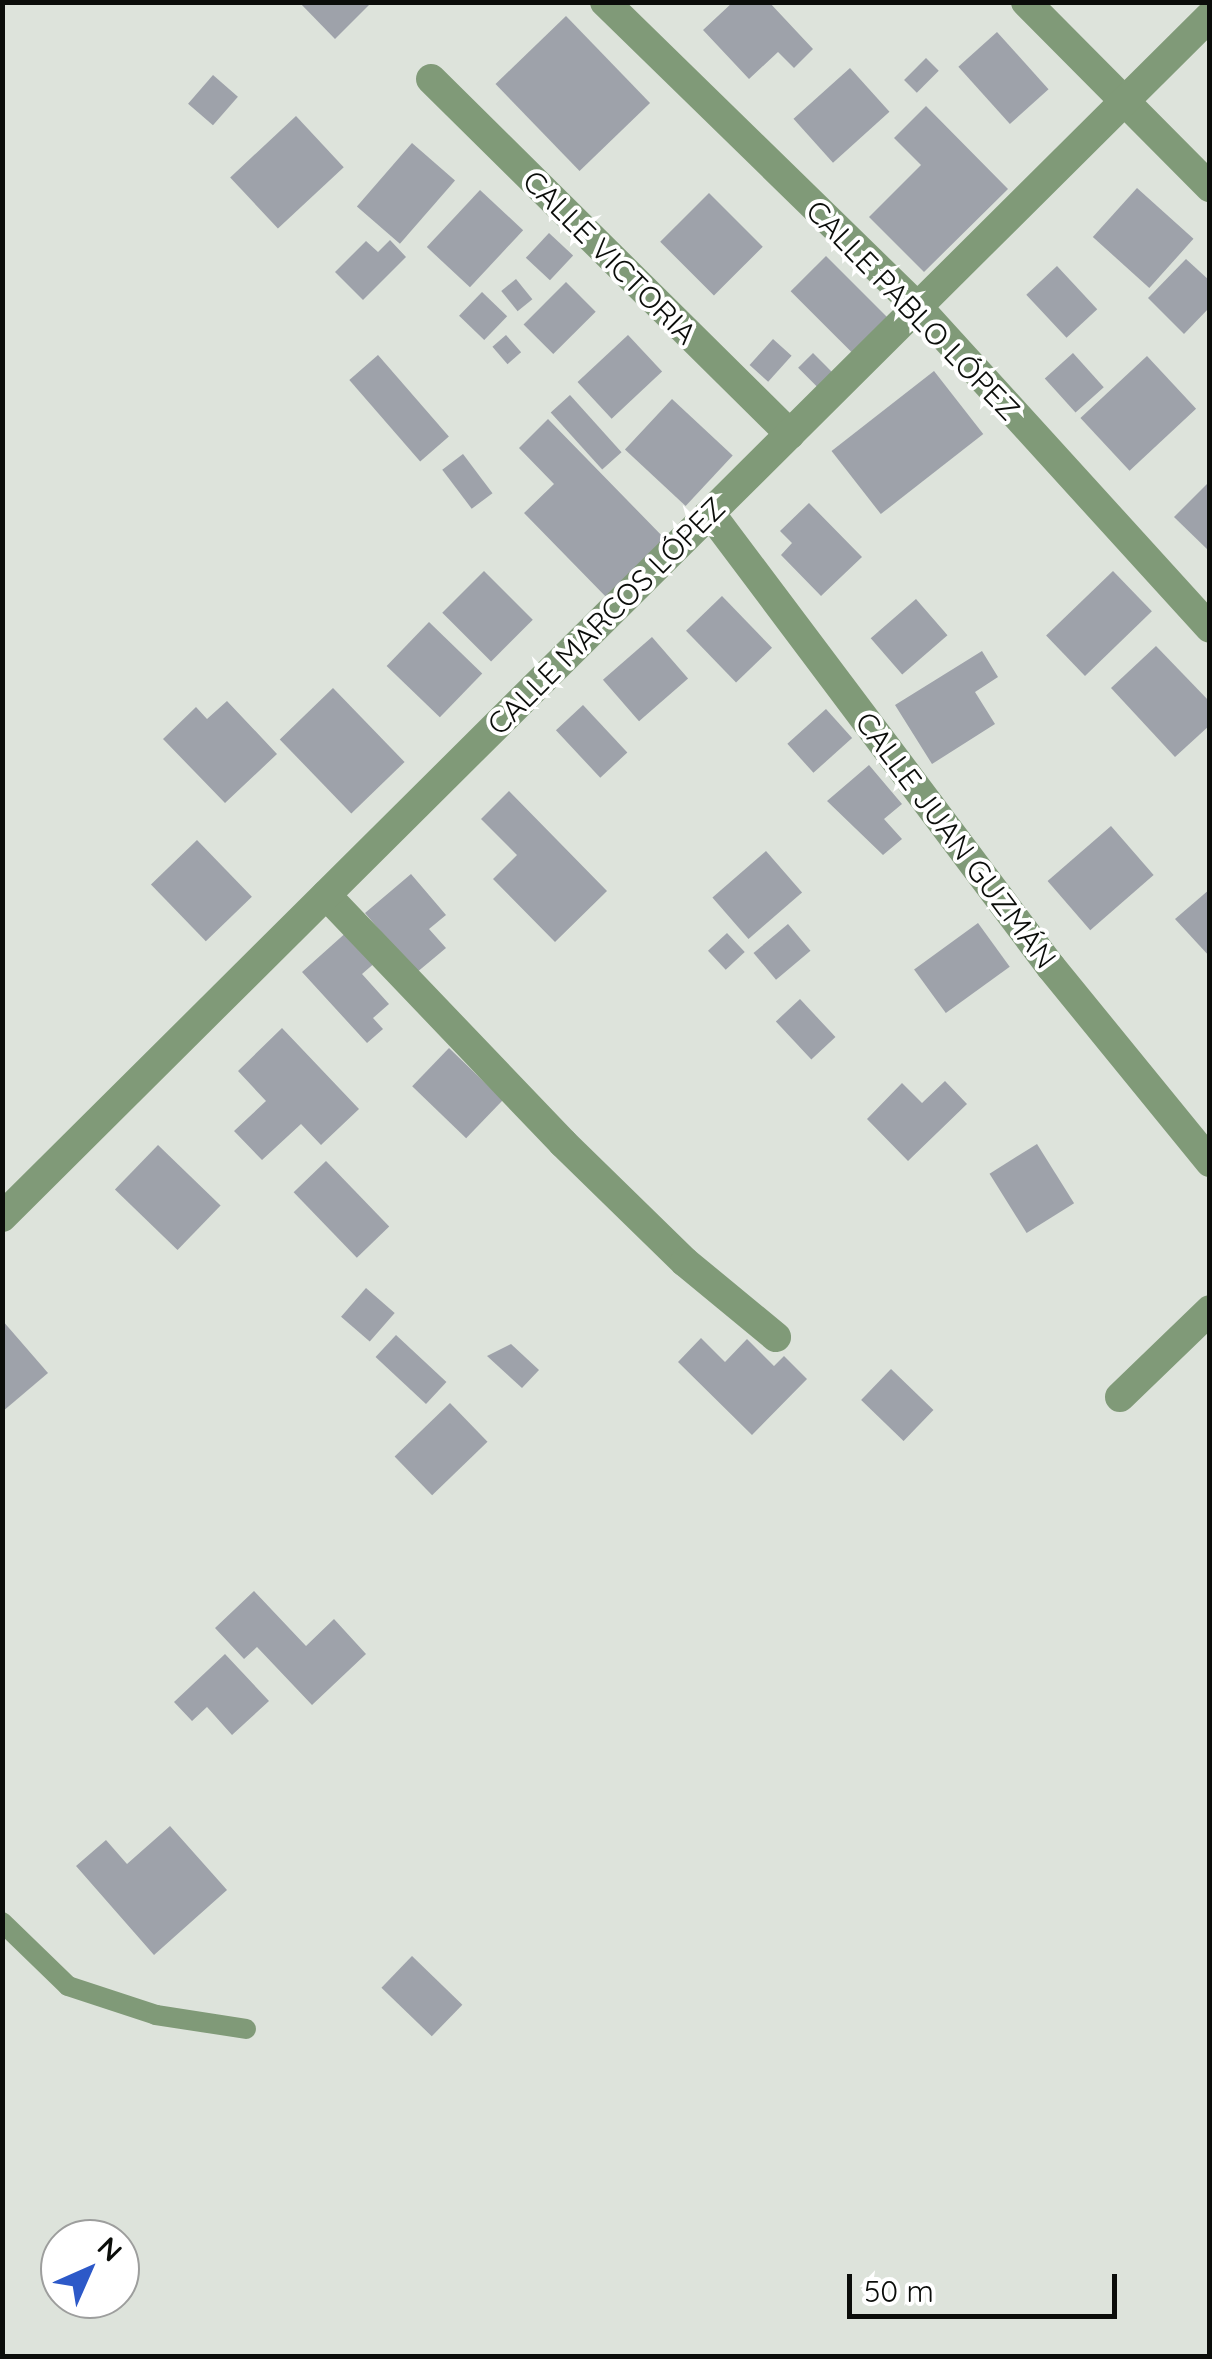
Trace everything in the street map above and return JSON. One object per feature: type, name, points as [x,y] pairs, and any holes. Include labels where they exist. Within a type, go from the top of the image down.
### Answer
[{"type":"street","name":"CALLE PABLO LÓPEZ","points":[[606,2],[917,306],[1210,628]]},
{"type":"street","points":[[1026,2],[1210,187]]},
{"type":"street","name":"CALLE MARCOS LÓPEZ","points":[[2,1217],[1210,16]]},
{"type":"street","name":"CALLE VICTORIA","points":[[431,80],[790,434]]},
{"type":"street","name":"CALLE JUAN GUZMÁN","points":[[710,513],[1052,967],[1210,1162]]},
{"type":"street","points":[[326,895],[563,1143],[685,1262],[776,1337]]},
{"type":"street","points":[[1120,1398],[1210,1310]]},
{"type":"lane","points":[[2,1922],[68,1986],[156,2015],[246,2029]]},
{"type":"building","points":[[299,2],[372,2],[335,39]]},
{"type":"building","points":[[733,2],[769,2],[813,49],[794,68],[778,52],[749,79],[703,30]]},
{"type":"building","points":[[566,16],[650,103],[580,171],[496,84]]},
{"type":"building","points":[[997,32],[1049,89],[1010,124],[958,67]]},
{"type":"building","points":[[926,58],[939,71],[917,93],[904,80]]},
{"type":"building","points":[[850,68],[889,112],[833,163],[794,119]]},
{"type":"building","points":[[213,75],[238,97],[213,125],[188,104]]},
{"type":"building","points":[[926,106],[1008,189],[924,272],[869,217],[921,165],[894,138]]},
{"type":"building","points":[[296,116],[344,167],[278,229],[230,177]]},
{"type":"building","points":[[412,143],[455,180],[400,244],[357,206]]},
{"type":"building","points":[[1137,188],[1193,239],[1149,288],[1093,237]]},
{"type":"building","points":[[480,190],[523,230],[470,287],[427,247]]},
{"type":"building","points":[[709,193],[763,247],[714,296],[660,242]]},
{"type":"building","points":[[549,233],[573,256],[550,280],[526,258]]},
{"type":"building","points":[[390,240],[406,257],[363,300],[335,272],[366,241],[378,252]]},
{"type":"building","points":[[826,256],[888,318],[852,353],[791,291]]},
{"type":"building","points":[[1186,259],[1210,281],[1210,307],[1184,334],[1148,298]]},
{"type":"building","points":[[1057,266],[1097,309],[1067,338],[1026,295]]},
{"type":"building","points":[[516,279],[532,299],[518,311],[501,291]]},
{"type":"building","points":[[566,282],[596,312],[553,354],[524,324]]},
{"type":"building","points":[[482,292],[507,316],[484,340],[459,316]]},
{"type":"building","points":[[506,335],[521,352],[508,364],[492,347]]},
{"type":"building","points":[[628,335],[662,372],[612,419],[578,382]]},
{"type":"building","points":[[773,339],[792,356],[768,382],[750,365]]},
{"type":"building","points":[[813,353],[834,374],[819,389],[798,368]]},
{"type":"building","points":[[1073,353],[1104,387],[1076,413],[1045,378]]},
{"type":"building","points":[[378,355],[449,437],[420,461],[349,380]]},
{"type":"building","points":[[1147,356],[1196,409],[1130,471],[1080,418]]},
{"type":"building","points":[[934,371],[983,434],[881,514],[832,451]]},
{"type":"building","points":[[570,395],[622,452],[602,470],[551,412]]},
{"type":"building","points":[[672,399],[733,456],[686,506],[625,449]]},
{"type":"building","points":[[548,419],[668,542],[609,600],[524,513],[554,484],[519,448]]},
{"type":"building","points":[[463,454],[492,493],[472,509],[442,470]]},
{"type":"building","points":[[1210,481],[1210,552],[1174,517]]},
{"type":"building","points":[[809,503],[862,557],[821,596],[781,555],[792,543],[780,531]]},
{"type":"building","points":[[484,571],[533,620],[491,662],[442,613]]},
{"type":"building","points":[[1113,571],[1152,611],[1085,676],[1046,636]]},
{"type":"building","points":[[722,596],[772,648],[736,683],[686,631]]},
{"type":"building","points":[[916,599],[947,635],[902,675],[871,638]]},
{"type":"building","points":[[429,622],[482,673],[440,717],[387,666]]},
{"type":"building","points":[[652,637],[688,679],[639,721],[603,680]]},
{"type":"building","points":[[1156,646],[1210,702],[1210,725],[1175,757],[1111,688]]},
{"type":"building","points":[[982,651],[998,677],[975,692],[995,724],[932,764],[895,705]]},
{"type":"building","points":[[333,688],[405,762],[351,813],[280,739]]},
{"type":"building","points":[[227,701],[277,754],[225,803],[163,739],[196,707],[207,719]]},
{"type":"building","points":[[583,705],[627,753],[600,778],[556,730]]},
{"type":"building","points":[[826,709],[852,738],[813,773],[787,744]]},
{"type":"building","points":[[869,765],[902,804],[884,819],[902,839],[883,855],[827,801]]},
{"type":"building","points":[[509,791],[607,891],[555,942],[493,879],[517,855],[481,819]]},
{"type":"building","points":[[1111,826],[1154,875],[1090,930],[1048,881]]},
{"type":"building","points":[[197,840],[252,897],[206,941],[151,884]]},
{"type":"building","points":[[766,851],[802,893],[748,939],[712,898]]},
{"type":"building","points":[[411,874],[446,915],[429,929],[446,948],[416,973],[365,913]]},
{"type":"building","points":[[1210,889],[1210,957],[1175,919]]},
{"type":"building","points":[[978,923],[1010,967],[946,1013],[914,969]]},
{"type":"building","points":[[788,924],[810,951],[776,980],[754,953]]},
{"type":"building","points":[[349,930],[377,961],[362,974],[389,1004],[373,1018],[383,1029],[367,1043],[302,972]]},
{"type":"building","points":[[727,933],[745,952],[726,970],[708,951]]},
{"type":"building","points":[[800,999],[835,1037],[811,1060],[776,1022]]},
{"type":"building","points":[[282,1028],[359,1109],[321,1145],[301,1124],[262,1160],[234,1131],[266,1101],[238,1071]]},
{"type":"building","points":[[449,1048],[503,1100],[466,1138],[412,1086]]},
{"type":"building","points":[[945,1081],[967,1104],[908,1161],[867,1119],[902,1083],[922,1103]]},
{"type":"building","points":[[1037,1144],[1074,1203],[1027,1233],[990,1174]]},
{"type":"building","points":[[158,1145],[221,1205],[178,1250],[115,1190]]},
{"type":"building","points":[[326,1161],[389,1226],[357,1258],[294,1192]]},
{"type":"building","points":[[366,1288],[395,1313],[370,1342],[341,1317]]},
{"type":"building","points":[[2,1320],[48,1373],[2,1412]]},
{"type":"building","points":[[396,1335],[446,1382],[426,1404],[376,1357]]},
{"type":"building","points":[[701,1338],[725,1362],[747,1339],[774,1366],[784,1356],[807,1379],[752,1435],[678,1362]]},
{"type":"building","points":[[511,1344],[539,1370],[522,1388],[487,1356]]},
{"type":"building","points":[[891,1369],[933,1410],[904,1441],[861,1400]]},
{"type":"building","points":[[450,1403],[488,1442],[432,1495],[395,1456]]},
{"type":"building","points":[[254,1591],[306,1646],[334,1619],[366,1654],[312,1705],[257,1647],[244,1659],[215,1628]]},
{"type":"building","points":[[225,1654],[269,1701],[232,1735],[207,1707],[192,1721],[174,1702]]},
{"type":"building","points":[[170,1826],[227,1890],[154,1955],[76,1866],[106,1840],[127,1864]]},
{"type":"building","points":[[412,1956],[462,2005],[432,2036],[381,1988]]}]
